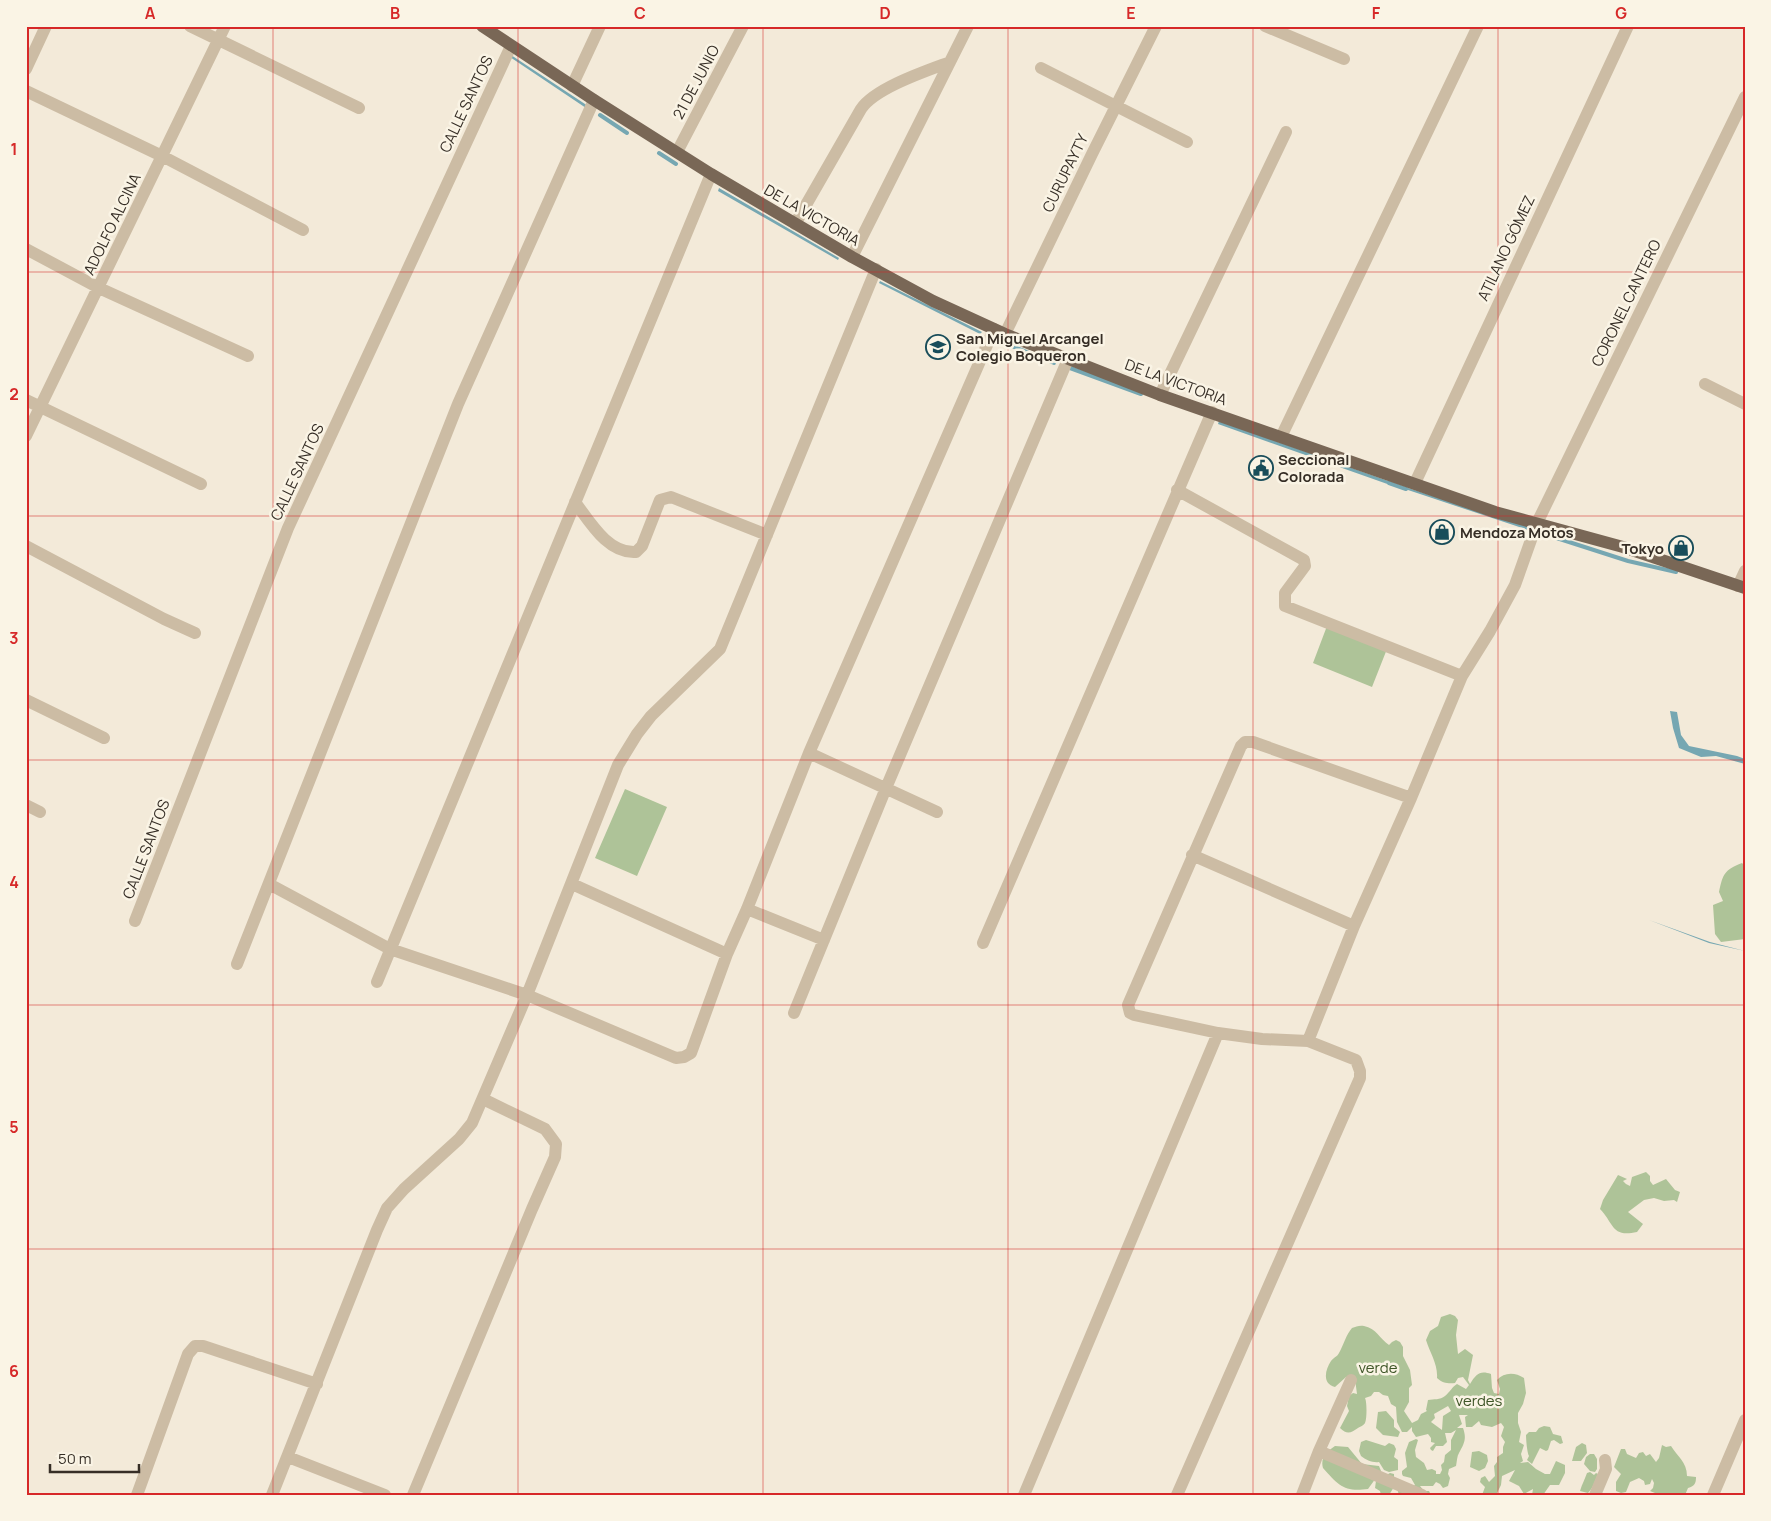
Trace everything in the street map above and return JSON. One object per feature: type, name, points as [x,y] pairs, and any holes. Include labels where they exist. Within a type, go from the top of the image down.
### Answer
[{"type":"main road","name":"DE LA VICTORIA","points":[[482,26],[594,100],[795,224],[933,301],[999,332],[1160,395],[1494,512],[1623,547],[1741,587]]},
{"type":"street","points":[[26,69],[46,26]]},
{"type":"street","points":[[190,26],[359,108]]},
{"type":"street","name":"ADOLFO ALCINA","points":[[26,436],[225,26]]},
{"type":"street","points":[[572,86],[600,26]]},
{"type":"street","name":"21 DE JUNIO","points":[[678,152],[743,26]]},
{"type":"street","points":[[852,257],[968,26]]},
{"type":"street","name":"CURUPAYTY","points":[[527,995],[676,1058],[684,1058],[691,1052],[726,954],[747,909],[810,753],[999,332],[1156,26]]},
{"type":"street","points":[[1265,26],[1344,59]]},
{"type":"street","points":[[1281,437],[1478,26]]},
{"type":"street","name":"ATILANO GÓMEZ","points":[[1415,483],[1628,26]]},
{"type":"street","name":"CALLE SANTOS","points":[[135,921],[288,528],[511,46]]},
{"type":"street","points":[[795,224],[868,100],[897,84],[950,62]]},
{"type":"street","points":[[1041,68],[1187,142]]},
{"type":"street","points":[[26,92],[162,156],[303,230]]},
{"type":"street","name":"CORONEL CANTERO","points":[[1308,1041],[1354,926],[1411,798],[1462,676],[1490,632],[1515,585],[1537,523],[1744,99]]},
{"type":"street","points":[[237,964],[458,404],[594,100]]},
{"type":"street","points":[[1160,395],[1286,132]]},
{"type":"street","points":[[377,982],[712,174]]},
{"type":"street","points":[[26,249],[99,288],[248,356]]},
{"type":"street","points":[[272,1495],[376,1230],[387,1208],[404,1189],[468,1128],[483,1100],[622,759],[637,734],[651,716],[720,649],[876,269]]},
{"type":"street","points":[[794,1014],[886,788],[1068,359]]},
{"type":"street","points":[[1705,384],[1745,404]]},
{"type":"street","points":[[26,400],[201,484]]},
{"type":"street","points":[[983,943],[1212,412]]},
{"type":"street","points":[[1177,490],[1304,560],[1305,566],[1285,593],[1285,606],[1462,676]]},
{"type":"street","points":[[575,502],[610,544],[627,553],[636,552],[642,546],[660,500],[671,497],[767,535]]},
{"type":"street","points":[[26,546],[164,619],[195,633]]},
{"type":"street","points":[[1741,587],[1745,571]]},
{"type":"street","points":[[26,700],[104,738]]},
{"type":"street","points":[[1177,1495],[1360,1078],[1359,1064],[1356,1060],[1308,1041],[1262,1039],[1218,1033],[1134,1015],[1128,1005],[1192,855],[1241,746],[1245,742],[1253,742],[1411,798]]},
{"type":"street","points":[[810,753],[938,812]]},
{"type":"street","points":[[26,805],[40,812]]},
{"type":"street","points":[[1192,855],[1354,926]]},
{"type":"street","points":[[269,884],[390,949],[527,995]]},
{"type":"street","points":[[572,884],[726,954]]},
{"type":"street","points":[[747,909],[824,940]]},
{"type":"street","points":[[1024,1495],[1218,1033]]},
{"type":"street","points":[[413,1495],[555,1157],[556,1144],[546,1129],[483,1100]]},
{"type":"street","points":[[137,1495],[188,1354],[195,1346],[203,1346],[317,1384]]},
{"type":"street","points":[[1302,1495],[1352,1380]]},
{"type":"street","points":[[1713,1495],[1745,1420]]},
{"type":"street","points":[[1320,1451],[1422,1495]]},
{"type":"street","points":[[288,1457],[385,1495]]},
{"type":"street","points":[[1595,1495],[1606,1469],[1606,1460]]},
{"type":"green space","points":[[1327,626],[1387,649],[1372,687],[1313,663]]},
{"type":"green space","points":[[625,789],[667,807],[637,876],[595,858]]},
{"type":"green space","points":[[1742,863],[1745,866],[1745,939],[1721,942],[1715,934],[1713,905],[1723,901],[1719,892],[1725,873]]},
{"type":"green space","points":[[1646,1172],[1650,1176],[1650,1181],[1653,1185],[1666,1179],[1675,1190],[1680,1192],[1677,1202],[1654,1198],[1644,1200],[1628,1212],[1643,1224],[1637,1232],[1622,1233],[1614,1228],[1600,1209],[1603,1200],[1618,1175],[1627,1179],[1623,1181],[1630,1186],[1632,1177]]},
{"type":"green space","name":"verdes","points":[[1450,1314],[1458,1320],[1456,1335],[1458,1354],[1465,1349],[1473,1355],[1468,1380],[1470,1384],[1479,1374],[1484,1372],[1491,1374],[1494,1393],[1499,1394],[1500,1389],[1497,1380],[1503,1375],[1517,1375],[1524,1378],[1526,1393],[1518,1413],[1518,1423],[1521,1432],[1519,1442],[1524,1445],[1521,1454],[1523,1461],[1520,1463],[1528,1462],[1545,1474],[1550,1474],[1556,1461],[1565,1465],[1565,1473],[1559,1485],[1550,1485],[1543,1495],[1532,1495],[1533,1489],[1524,1494],[1519,1486],[1509,1481],[1515,1470],[1502,1476],[1501,1485],[1496,1495],[1482,1495],[1485,1487],[1480,1482],[1481,1478],[1485,1476],[1489,1482],[1495,1476],[1494,1466],[1497,1462],[1497,1457],[1503,1453],[1505,1442],[1501,1436],[1504,1427],[1501,1423],[1492,1427],[1481,1425],[1479,1421],[1472,1427],[1466,1427],[1465,1417],[1468,1415],[1459,1415],[1462,1424],[1457,1428],[1463,1428],[1465,1435],[1456,1466],[1449,1469],[1448,1474],[1450,1478],[1448,1486],[1443,1488],[1436,1482],[1433,1486],[1420,1486],[1424,1491],[1429,1491],[1431,1495],[1399,1495],[1396,1485],[1411,1488],[1415,1485],[1411,1478],[1402,1474],[1402,1471],[1407,1467],[1405,1453],[1409,1442],[1418,1440],[1415,1450],[1416,1457],[1424,1463],[1427,1470],[1432,1469],[1436,1471],[1436,1474],[1440,1474],[1445,1455],[1451,1450],[1451,1440],[1456,1430],[1451,1433],[1445,1433],[1447,1442],[1443,1446],[1436,1446],[1433,1451],[1430,1448],[1435,1443],[1431,1442],[1428,1434],[1416,1437],[1412,1427],[1407,1432],[1402,1432],[1397,1422],[1396,1407],[1391,1404],[1388,1396],[1379,1392],[1374,1392],[1371,1396],[1365,1398],[1366,1421],[1364,1424],[1349,1432],[1345,1432],[1340,1428],[1349,1411],[1347,1406],[1349,1396],[1353,1393],[1357,1394],[1355,1379],[1346,1377],[1335,1387],[1326,1380],[1326,1372],[1331,1361],[1339,1353],[1352,1328],[1368,1327],[1375,1331],[1389,1345],[1396,1340],[1400,1342],[1403,1347],[1403,1356],[1410,1370],[1412,1385],[1409,1388],[1409,1402],[1404,1411],[1412,1423],[1427,1411],[1428,1400],[1443,1397],[1457,1384],[1466,1389],[1469,1385],[1463,1377],[1458,1378],[1455,1383],[1443,1382],[1437,1378],[1435,1363],[1426,1340],[1430,1331],[1438,1326],[1441,1317]],"holes":[[[1448,1406],[1451,1411],[1443,1416],[1442,1430],[1431,1422],[1435,1418],[1434,1414]]]},
{"type":"green space","name":"verde","points":[[1386,1411],[1394,1420],[1394,1427],[1400,1432],[1398,1437],[1383,1435],[1376,1428],[1378,1412]]},
{"type":"green space","points":[[1544,1426],[1550,1427],[1553,1434],[1561,1436],[1563,1443],[1560,1444],[1554,1440],[1551,1441],[1548,1450],[1540,1448],[1532,1464],[1527,1460],[1529,1456],[1526,1435],[1529,1432],[1536,1432]]},
{"type":"green space","points":[[1366,1440],[1385,1446],[1389,1443],[1394,1445],[1396,1449],[1394,1457],[1398,1460],[1398,1470],[1389,1472],[1384,1470],[1379,1462],[1370,1461],[1361,1456],[1359,1451],[1361,1442]]},
{"type":"green space","points":[[1582,1443],[1586,1445],[1587,1453],[1581,1461],[1572,1461],[1576,1447]]},
{"type":"green space","points":[[1662,1445],[1666,1447],[1671,1446],[1684,1463],[1687,1476],[1696,1477],[1695,1484],[1688,1488],[1685,1495],[1655,1493],[1650,1491],[1654,1483],[1652,1479],[1650,1484],[1645,1485],[1644,1481],[1639,1478],[1630,1482],[1626,1492],[1616,1491],[1616,1482],[1621,1474],[1614,1467],[1621,1449],[1625,1449],[1627,1454],[1636,1458],[1639,1453],[1643,1452],[1646,1456],[1650,1454],[1656,1462]]},
{"type":"green space","points":[[1335,1446],[1348,1447],[1362,1464],[1379,1466],[1381,1471],[1368,1489],[1353,1490],[1342,1486],[1323,1468],[1322,1461],[1325,1455]]},
{"type":"green space","points":[[1479,1451],[1487,1455],[1488,1461],[1485,1468],[1479,1471],[1470,1467],[1472,1452]]},
{"type":"green space","points":[[1594,1454],[1597,1459],[1597,1469],[1595,1472],[1590,1471],[1584,1464],[1586,1457]]},
{"type":"green space","points":[[1590,1472],[1594,1475],[1598,1474],[1593,1487],[1588,1493],[1580,1491],[1587,1473]]},
{"type":"green space","points":[[1390,1473],[1394,1474],[1394,1487],[1389,1495],[1381,1495],[1380,1491],[1375,1488],[1376,1481]]},
{"type":"water","points":[[511,55],[588,106],[586,108],[510,57]]},
{"type":"water","points":[[719,188],[839,258],[838,260],[718,191]]},
{"type":"water","points":[[880,281],[982,332],[980,334],[879,283]]},
{"type":"water","points":[[1219,421],[1394,483],[1393,486],[1218,424]]},
{"type":"water","points":[[1402,486],[1529,527],[1528,530],[1402,488]]},
{"type":"water","points":[[1670,711],[1677,712],[1681,735],[1689,746],[1737,756],[1745,759],[1745,764],[1716,756],[1701,757],[1679,748]]},
{"type":"water","points":[[1649,920],[1710,942],[1745,951],[1709,943]]},
{"type":"waterway","points":[[600,115],[627,133]]},
{"type":"waterway","points":[[659,153],[676,164]]},
{"type":"waterway","points":[[997,340],[1054,363]]},
{"type":"waterway","points":[[1070,368],[1141,394]]},
{"type":"waterway","points":[[1389,483],[1406,489]]},
{"type":"waterway","points":[[1541,533],[1628,561],[1676,572]]},
{"type":"place","name":"San Miguel Arcangel Colegio Boqueron","points":[[938,347]]},
{"type":"place","name":"Seccional Colorada","points":[[1261,468]]},
{"type":"place","name":"Mendoza Motos","points":[[1442,532]]},
{"type":"place","name":"Tokyo","points":[[1681,548]]}]
